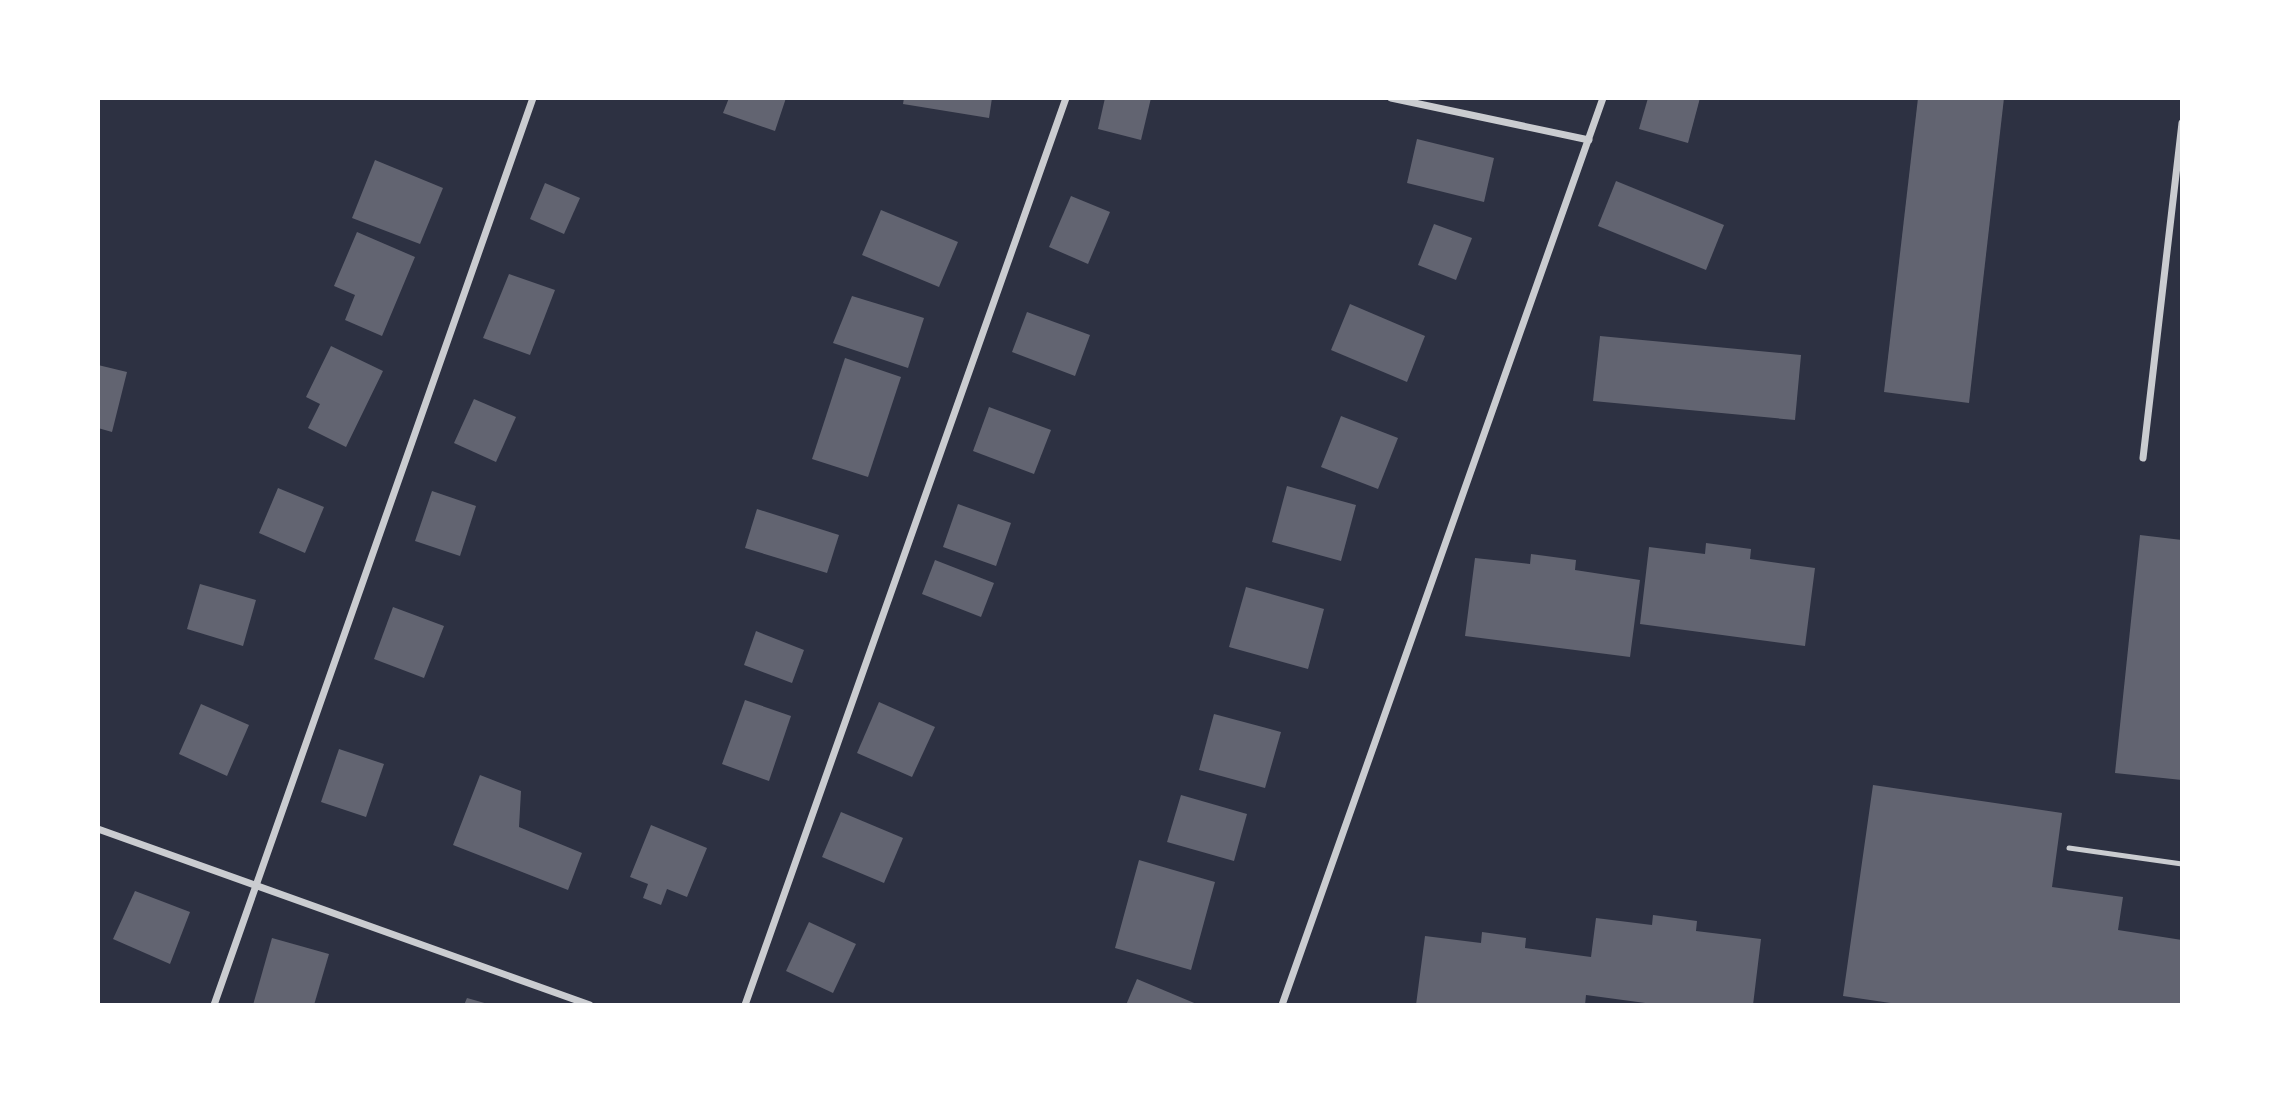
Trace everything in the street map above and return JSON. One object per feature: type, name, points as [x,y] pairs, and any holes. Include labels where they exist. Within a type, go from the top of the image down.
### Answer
[{"type":"street","points":[[214,1005],[258,888],[533,98]]},
{"type":"street","points":[[745,1005],[1066,98]]},
{"type":"street","points":[[1391,98],[1589,139]]},
{"type":"street","points":[[1282,1005],[1603,98]]},
{"type":"street","points":[[2143,458],[2182,123]]},
{"type":"street","points":[[98,828],[258,888],[590,1005]]},
{"type":"lane","points":[[2069,848],[2182,864]]},
{"type":"building","points":[[729,98],[786,98],[775,131],[723,113]]},
{"type":"building","points":[[904,98],[992,98],[989,118],[903,104]]},
{"type":"building","points":[[1105,98],[1151,98],[1141,140],[1098,129]]},
{"type":"building","points":[[1648,98],[1700,98],[1688,143],[1639,129]]},
{"type":"building","points":[[1918,98],[2004,98],[1969,403],[1884,392]]},
{"type":"building","points":[[1417,139],[1494,158],[1484,202],[1407,183]]},
{"type":"building","points":[[375,160],[443,188],[420,244],[352,218]]},
{"type":"building","points":[[1616,181],[1724,225],[1706,270],[1598,226]]},
{"type":"building","points":[[545,183],[580,198],[564,234],[530,219]]},
{"type":"building","points":[[1071,196],[1110,212],[1088,264],[1049,247]]},
{"type":"building","points":[[881,210],[958,242],[939,287],[862,255]]},
{"type":"building","points":[[1434,224],[1472,238],[1456,280],[1418,265]]},
{"type":"building","points":[[357,232],[415,257],[382,336],[345,320],[355,295],[334,286]]},
{"type":"building","points":[[509,274],[555,290],[530,355],[483,338]]},
{"type":"building","points":[[852,296],[924,318],[908,368],[833,343]]},
{"type":"building","points":[[1350,304],[1425,336],[1407,382],[1331,350]]},
{"type":"building","points":[[1027,312],[1090,335],[1075,376],[1012,352]]},
{"type":"building","points":[[1600,336],[1801,355],[1795,420],[1593,401]]},
{"type":"building","points":[[331,346],[383,371],[346,447],[308,428],[320,404],[306,397]]},
{"type":"building","points":[[845,358],[901,377],[868,477],[812,459]]},
{"type":"building","points":[[98,365],[127,372],[112,432],[98,428]]},
{"type":"building","points":[[474,399],[516,417],[496,462],[454,443]]},
{"type":"building","points":[[989,407],[1051,430],[1034,474],[973,451]]},
{"type":"building","points":[[1341,416],[1398,438],[1378,489],[1321,467]]},
{"type":"building","points":[[1287,486],[1356,505],[1341,561],[1272,542]]},
{"type":"building","points":[[278,488],[324,507],[305,553],[259,533]]},
{"type":"building","points":[[432,491],[476,506],[460,556],[415,541]]},
{"type":"building","points":[[958,504],[1011,523],[996,566],[943,547]]},
{"type":"building","points":[[757,509],[839,535],[827,573],[745,548]]},
{"type":"building","points":[[2140,535],[2182,540],[2182,780],[2115,773]]},
{"type":"building","points":[[1706,543],[1751,549],[1750,559],[1815,568],[1805,646],[1640,624],[1649,547],[1705,554]]},
{"type":"building","points":[[1531,554],[1576,560],[1575,570],[1640,580],[1630,657],[1465,636],[1475,558],[1530,564]]},
{"type":"building","points":[[935,560],[994,583],[981,617],[922,594]]},
{"type":"building","points":[[200,584],[256,600],[243,646],[187,629]]},
{"type":"building","points":[[1246,587],[1324,609],[1308,669],[1229,647]]},
{"type":"building","points":[[393,607],[444,626],[424,678],[374,659]]},
{"type":"building","points":[[756,631],[804,650],[792,683],[744,665]]},
{"type":"building","points":[[745,700],[791,716],[769,781],[722,764]]},
{"type":"building","points":[[879,702],[935,727],[912,777],[857,753]]},
{"type":"building","points":[[201,704],[249,725],[227,776],[179,754]]},
{"type":"building","points":[[1214,714],[1281,732],[1265,788],[1199,770]]},
{"type":"building","points":[[339,749],[384,764],[366,817],[321,802]]},
{"type":"building","points":[[480,775],[521,791],[519,827],[582,853],[568,890],[453,845]]},
{"type":"building","points":[[1873,785],[2062,813],[2052,887],[2123,897],[2118,930],[2182,940],[2182,1005],[1904,1005],[1843,996]]},
{"type":"building","points":[[1181,795],[1247,814],[1234,861],[1167,842]]},
{"type":"building","points":[[841,812],[903,838],[884,883],[822,857]]},
{"type":"building","points":[[651,825],[707,848],[687,897],[667,889],[661,905],[643,898],[648,884],[630,877]]},
{"type":"building","points":[[1139,860],[1215,882],[1191,970],[1115,948]]},
{"type":"building","points":[[135,891],[190,912],[170,964],[113,939]]},
{"type":"building","points":[[1653,915],[1697,921],[1696,931],[1761,939],[1753,1005],[1660,1005],[1586,995],[1585,1005],[1416,1005],[1425,936],[1481,943],[1482,932],[1526,938],[1525,948],[1591,957],[1596,918],[1652,925]]},
{"type":"building","points":[[809,922],[856,944],[833,993],[786,971]]},
{"type":"building","points":[[272,938],[329,954],[314,1005],[253,1005]]},
{"type":"building","points":[[1137,979],[1199,1005],[1126,1005]]},
{"type":"building","points":[[467,998],[488,1004],[488,1005],[464,1005]]}]
